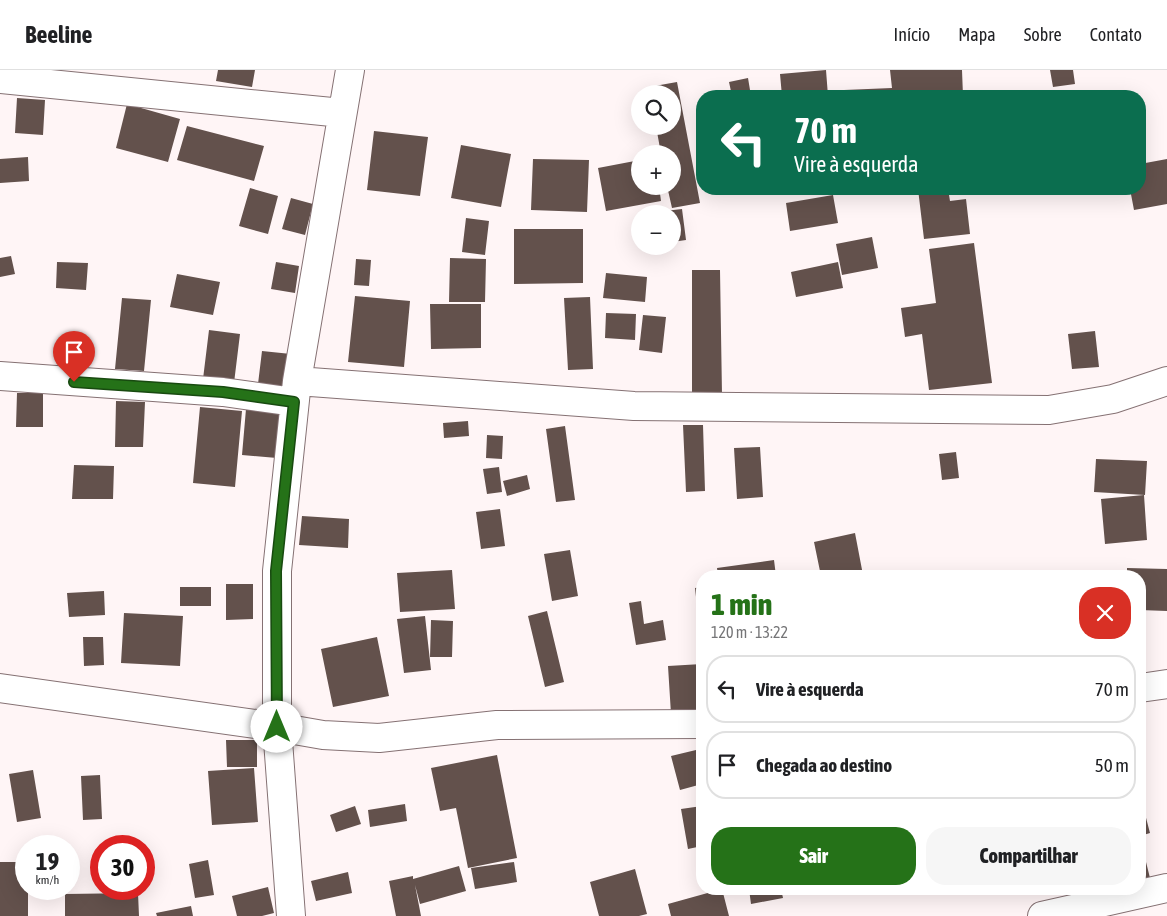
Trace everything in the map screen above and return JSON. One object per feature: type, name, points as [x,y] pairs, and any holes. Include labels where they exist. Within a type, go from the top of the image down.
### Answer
[{"type":"street","points":[[291,916],[277,727],[276,571],[296,391],[350,70]]},
{"type":"street","points":[[0,79],[342,113]]},
{"type":"street","points":[[0,376],[223,392],[296,391],[634,406],[1049,410],[1113,399],[1167,381]]},
{"type":"street","points":[[1146,687],[1167,684]]},
{"type":"street","points":[[0,688],[323,735],[379,738],[498,725],[696,724]]},
{"type":"street","points":[[1146,893],[1167,888]]},
{"type":"street","points":[[1042,916],[1136,895]]},
{"type":"building","points":[[218,70],[255,70],[252,87],[216,81]]},
{"type":"building","points":[[826,70],[828,90],[781,90],[780,74]]},
{"type":"building","points":[[890,70],[962,70],[963,90],[844,90],[892,88]]},
{"type":"building","points":[[1050,70],[1073,70],[1075,84],[1053,87]]},
{"type":"building","points":[[748,78],[750,90],[731,90],[729,82]]},
{"type":"building","points":[[677,82],[678,85],[660,85]]},
{"type":"building","points":[[17,98],[45,100],[43,135],[15,133]]},
{"type":"building","points":[[681,103],[696,182],[696,195],[698,195],[700,203],[681,206],[671,205],[669,195],[681,195],[681,145],[659,145],[658,135],[681,135]]},
{"type":"building","points":[[127,104],[180,119],[168,162],[116,148]]},
{"type":"building","points":[[187,126],[264,146],[254,181],[177,160]]},
{"type":"building","points":[[374,131],[428,137],[420,196],[367,190]]},
{"type":"building","points":[[461,145],[511,154],[501,207],[451,198]]},
{"type":"building","points":[[28,157],[29,181],[0,183],[0,159]]},
{"type":"building","points":[[533,159],[589,160],[587,212],[531,210]]},
{"type":"building","points":[[1167,159],[1167,204],[1134,210],[1131,195],[1146,195],[1146,163]]},
{"type":"building","points":[[631,162],[631,195],[660,195],[661,201],[606,211],[598,168]]},
{"type":"building","points":[[250,188],[278,196],[268,234],[239,226]]},
{"type":"building","points":[[833,195],[838,223],[790,231],[786,203]]},
{"type":"building","points":[[919,195],[949,195],[950,201],[966,199],[970,234],[924,239]]},
{"type":"building","points":[[291,198],[313,204],[305,235],[282,229]]},
{"type":"building","points":[[681,209],[686,240],[681,241]]},
{"type":"building","points":[[466,218],[489,221],[485,255],[462,252]]},
{"type":"building","points":[[514,229],[583,229],[583,283],[514,284]]},
{"type":"building","points":[[872,237],[878,268],[842,275],[836,244]]},
{"type":"building","points":[[974,243],[992,383],[929,390],[922,334],[905,337],[901,308],[936,303],[929,249]]},
{"type":"building","points":[[11,256],[15,274],[0,277],[0,258]]},
{"type":"building","points":[[450,258],[486,259],[485,302],[449,302]]},
{"type":"building","points":[[356,259],[371,260],[369,286],[354,285]]},
{"type":"building","points":[[57,262],[88,263],[86,290],[56,288]]},
{"type":"building","points":[[276,262],[299,266],[295,293],[271,289]]},
{"type":"building","points":[[838,262],[843,288],[796,297],[791,272]]},
{"type":"building","points":[[692,270],[720,270],[722,395],[692,395]]},
{"type":"building","points":[[606,273],[647,277],[645,302],[603,298]]},
{"type":"building","points":[[177,274],[220,282],[213,315],[170,307]]},
{"type":"building","points":[[355,296],[410,301],[404,367],[348,362]]},
{"type":"building","points":[[590,297],[593,369],[568,370],[564,298]]},
{"type":"building","points":[[122,298],[151,300],[144,371],[115,369]]},
{"type":"building","points":[[430,304],[481,304],[481,348],[431,349]]},
{"type":"building","points":[[606,313],[636,314],[635,340],[605,338]]},
{"type":"building","points":[[643,315],[666,317],[662,353],[639,350]]},
{"type":"building","points":[[209,330],[240,334],[234,383],[203,379]]},
{"type":"building","points":[[1095,331],[1099,367],[1072,369],[1068,334]]},
{"type":"building","points":[[262,351],[291,354],[287,387],[258,384]]},
{"type":"building","points":[[17,393],[43,393],[43,427],[16,427]]},
{"type":"building","points":[[116,401],[145,402],[143,447],[115,447]]},
{"type":"building","points":[[200,407],[242,411],[235,487],[193,483]]},
{"type":"building","points":[[246,409],[280,412],[277,458],[242,455]]},
{"type":"building","points":[[468,421],[469,436],[444,438],[443,423]]},
{"type":"building","points":[[683,425],[703,425],[705,491],[686,492]]},
{"type":"building","points":[[565,426],[575,500],[556,502],[546,429]]},
{"type":"building","points":[[487,435],[503,436],[502,459],[486,458]]},
{"type":"building","points":[[760,447],[763,497],[737,499],[734,448]]},
{"type":"building","points":[[956,452],[959,478],[942,480],[939,454]]},
{"type":"building","points":[[1096,459],[1147,461],[1145,495],[1094,492]]},
{"type":"building","points":[[74,465],[114,466],[113,499],[72,499]]},
{"type":"building","points":[[499,467],[502,492],[487,494],[483,469]]},
{"type":"building","points":[[527,475],[530,489],[507,496],[503,481]]},
{"type":"building","points":[[1144,495],[1147,540],[1105,544],[1101,499]]},
{"type":"building","points":[[500,509],[505,546],[481,549],[476,512]]},
{"type":"building","points":[[302,516],[349,519],[348,548],[299,545]]},
{"type":"building","points":[[855,533],[862,570],[820,570],[814,542]]},
{"type":"building","points":[[570,550],[578,596],[552,601],[544,554]]},
{"type":"building","points":[[774,560],[775,570],[717,570],[717,568]]},
{"type":"building","points":[[1127,568],[1167,569],[1167,611],[1146,610],[1146,570],[1127,570]]},
{"type":"building","points":[[452,570],[455,609],[400,612],[397,573]]},
{"type":"building","points":[[226,584],[253,584],[253,619],[226,620]]},
{"type":"building","points":[[180,587],[211,587],[211,606],[180,606]]},
{"type":"building","points":[[104,591],[105,615],[69,617],[67,593]]},
{"type":"building","points":[[641,601],[644,624],[663,620],[666,640],[636,645],[629,603]]},
{"type":"building","points":[[547,611],[564,682],[545,687],[528,616]]},
{"type":"building","points":[[124,613],[183,616],[180,666],[121,663]]},
{"type":"building","points":[[425,616],[431,670],[404,673],[397,619]]},
{"type":"building","points":[[431,620],[453,621],[452,657],[430,657]]},
{"type":"building","points":[[83,637],[103,637],[104,665],[84,666]]},
{"type":"building","points":[[377,637],[389,696],[333,707],[321,649]]},
{"type":"building","points":[[696,664],[696,712],[671,714],[668,666]]},
{"type":"building","points":[[226,740],[257,740],[257,767],[227,767]]},
{"type":"building","points":[[696,750],[696,786],[680,790],[671,756]]},
{"type":"building","points":[[497,755],[517,858],[468,868],[456,808],[440,811],[431,768]]},
{"type":"building","points":[[254,768],[258,822],[212,825],[208,771]]},
{"type":"building","points":[[33,770],[41,818],[17,822],[9,774]]},
{"type":"building","points":[[100,775],[102,819],[83,820],[81,776]]},
{"type":"building","points":[[405,804],[407,821],[370,827],[368,810]]},
{"type":"building","points":[[355,806],[361,824],[336,832],[330,815]]},
{"type":"building","points":[[696,807],[696,847],[688,849],[681,809]]},
{"type":"building","points":[[1146,818],[1150,833],[1146,834]]},
{"type":"building","points":[[208,860],[214,895],[195,898],[189,864]]},
{"type":"building","points":[[0,862],[15,862],[15,900],[28,900],[28,916],[0,916]]},
{"type":"building","points":[[514,862],[517,882],[475,889],[471,868]]},
{"type":"building","points":[[1146,862],[1150,878],[1146,879]]},
{"type":"building","points":[[459,866],[466,891],[420,904],[415,885],[421,916],[396,916],[389,881],[413,876],[413,879]]},
{"type":"building","points":[[635,869],[647,914],[639,916],[599,916],[590,882]]},
{"type":"building","points":[[348,872],[352,893],[316,901],[311,881]]},
{"type":"building","points":[[268,887],[274,913],[262,916],[237,916],[232,896]]},
{"type":"building","points":[[80,894],[90,894],[90,900],[138,900],[139,916],[65,916],[65,900],[80,900]]},
{"type":"building","points":[[700,895],[724,895],[729,916],[671,916],[668,904]]},
{"type":"building","points":[[750,895],[782,895],[783,898],[751,904]]},
{"type":"building","points":[[191,906],[193,916],[157,916],[156,913]]},
{"type":"route","points":[[74,382],[223,392],[294,402],[276,571],[277,727]]}]
